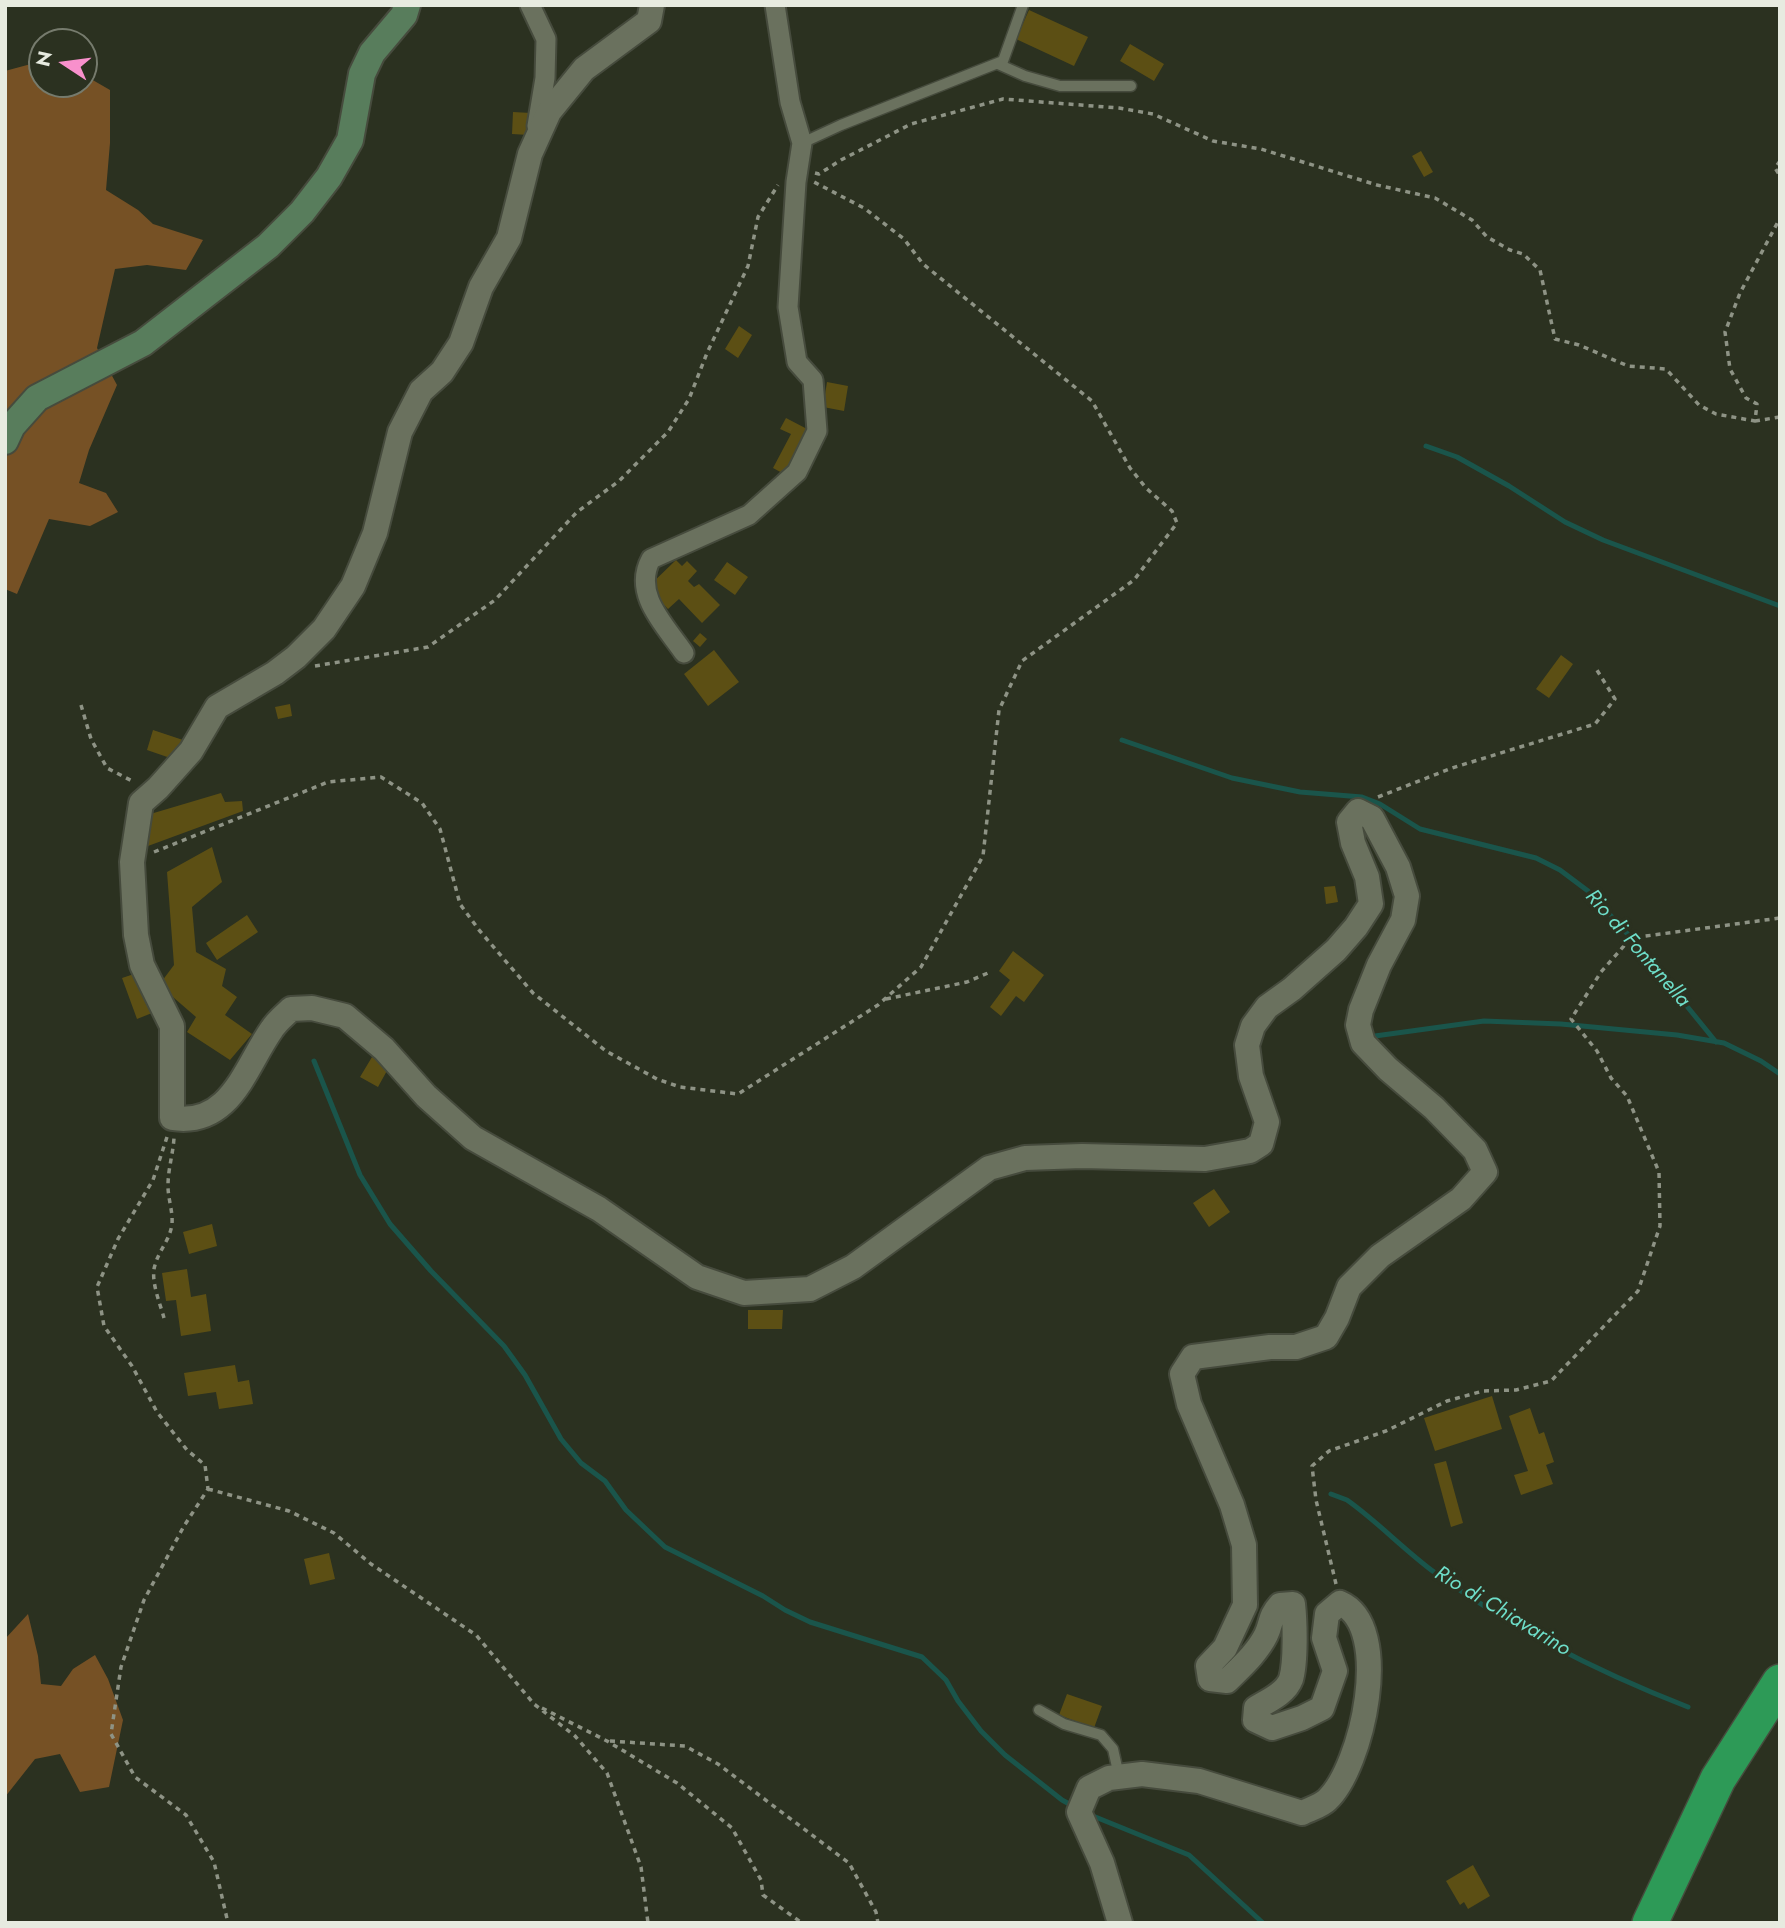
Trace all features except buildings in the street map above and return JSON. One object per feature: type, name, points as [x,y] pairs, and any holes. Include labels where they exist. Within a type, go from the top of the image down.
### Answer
[{"type":"highway","points":[[1650,1923],[1718,1779],[1780,1682]]},
{"type":"highway","points":[[1677,1923],[1743,1783],[1780,1727]]},
{"type":"main road","points":[[5,441],[12,426],[37,398],[143,343],[268,246],[302,212],[329,177],[350,140],[362,74],[372,53],[404,15],[407,5]]},
{"type":"street","points":[[530,5],[546,39],[542,107],[509,238],[481,287],[461,344],[442,372],[421,391],[400,432],[375,533],[353,586],[324,629],[296,657],[275,673],[217,707],[191,751],[141,803],[132,862],[136,935],[142,965],[172,1026],[172,1118],[199,1118],[223,1104],[244,1077],[272,1027],[291,1009],[312,1008],[345,1016],[384,1049],[426,1096],[473,1138],[599,1209],[697,1278],[744,1293],[810,1290],[853,1267],[989,1168],[1025,1158],[1082,1156],[1205,1159],[1250,1151],[1261,1144],[1267,1122],[1251,1076],[1247,1045],[1253,1026],[1267,1007],[1336,950],[1371,904],[1367,877],[1353,843],[1349,822],[1358,811],[1372,818],[1398,867],[1407,896],[1403,920],[1379,965],[1361,1010],[1358,1025],[1363,1043],[1475,1150],[1485,1172],[1461,1199],[1380,1256],[1349,1287],[1326,1338],[1296,1347],[1270,1347],[1193,1357],[1182,1374],[1189,1404],[1232,1505],[1244,1545],[1245,1605],[1224,1648],[1208,1666],[1210,1679],[1227,1681],[1249,1660],[1267,1633],[1272,1614],[1280,1605],[1293,1604],[1295,1623],[1290,1680],[1278,1695],[1256,1708],[1255,1720],[1272,1728],[1322,1708],[1335,1671],[1324,1638],[1327,1614],[1340,1603],[1349,1607],[1364,1628],[1369,1660],[1360,1740],[1345,1775],[1326,1801],[1302,1812],[1199,1781],[1142,1774],[1109,1778],[1089,1788],[1081,1807],[1120,1923]]},
{"type":"street","points":[[530,154],[550,112],[584,69],[649,21],[652,5]]},
{"type":"street","points":[[684,653],[645,595],[646,570],[651,559],[750,515],[797,472],[817,431],[813,380],[797,362],[788,307],[797,172],[802,143],[790,102],[775,5]]},
{"type":"lane","points":[[802,143],[1003,61],[1023,5]]},
{"type":"lane","points":[[998,64],[1060,86],[1131,86]]},
{"type":"lane","points":[[1039,1710],[1064,1724],[1101,1735],[1113,1749],[1119,1776]]},
{"type":"path","points":[[315,667],[428,646],[495,600],[577,512],[619,481],[668,432],[688,399],[748,266],[758,218],[773,190],[797,172],[819,174],[911,124],[1003,99],[1119,108],[1153,114],[1213,141],[1261,149],[1377,185],[1435,198],[1472,220],[1487,236],[1510,250],[1523,254],[1540,270],[1555,339],[1579,345],[1628,366],[1666,369],[1699,405],[1716,414],[1755,421],[1780,417]]},
{"type":"path","points":[[1780,161],[1775,168],[1780,176]]},
{"type":"path","points":[[134,860],[328,782],[381,778],[422,803],[440,829],[460,904],[533,993],[606,1051],[657,1079],[680,1087],[738,1094],[884,1000],[921,967],[983,856],[999,710],[1022,661],[1134,580],[1177,523],[1172,511],[1146,488],[1130,468],[1092,401],[932,272],[904,239],[864,208],[797,172]]},
{"type":"path","points":[[1755,421],[1757,404],[1746,398],[1730,369],[1725,332],[1740,292],[1780,218]]},
{"type":"path","points":[[1379,796],[1452,768],[1595,724],[1615,699],[1595,667]]},
{"type":"path","points":[[81,705],[91,739],[107,768],[129,778],[152,794]]},
{"type":"path","points":[[1340,1603],[1316,1500],[1312,1466],[1329,1451],[1385,1431],[1447,1401],[1483,1391],[1517,1390],[1551,1381],[1638,1291],[1660,1226],[1659,1172],[1627,1096],[1611,1078],[1597,1051],[1571,1019],[1601,972],[1631,938],[1780,918]]},
{"type":"path","points":[[884,1000],[967,982],[988,973]]},
{"type":"path","points":[[164,1318],[154,1266],[172,1226],[168,1191],[168,1164],[174,1140],[172,1118]]},
{"type":"path","points":[[172,1118],[153,1180],[118,1240],[97,1287],[104,1326],[132,1366],[157,1412],[187,1450],[205,1465],[208,1489],[184,1526],[145,1600],[121,1667],[111,1734],[135,1777],[186,1815],[214,1862],[228,1923]]},
{"type":"path","points":[[208,1489],[289,1511],[334,1533],[371,1564],[476,1635],[534,1704],[575,1736],[607,1773],[641,1867],[648,1923]]},
{"type":"path","points":[[534,1704],[607,1741],[677,1783],[732,1828],[761,1880],[763,1895],[802,1923]]},
{"type":"path","points":[[607,1741],[685,1746],[718,1764],[849,1863],[876,1912],[878,1923]]},
{"type":"shaded area","points":[[28,65],[28,98],[98,98],[98,83],[110,90],[110,143],[106,190],[138,210],[153,224],[203,240],[186,270],[147,265],[115,269],[97,348],[117,385],[89,450],[79,483],[106,493],[118,512],[90,526],[49,519],[17,594],[5,589],[5,71]]},
{"type":"shaded area","points":[[28,1614],[38,1656],[41,1684],[61,1686],[73,1669],[95,1655],[108,1679],[123,1720],[109,1787],[80,1792],[60,1754],[35,1759],[5,1797],[5,1639]]},
{"type":"waterway","points":[[1426,446],[1457,457],[1565,522],[1603,540],[1780,606]]},
{"type":"waterway","name":"Rio di Fontanella","points":[[1122,740],[1232,778],[1300,792],[1362,797],[1380,804],[1420,829],[1536,858],[1560,870],[1588,891],[1634,941],[1716,1042]]},
{"type":"waterway","points":[[1375,1036],[1484,1021],[1561,1024],[1677,1035],[1724,1043],[1761,1061],[1780,1074]]},
{"type":"waterway","points":[[314,1061],[360,1175],[390,1224],[431,1271],[504,1346],[525,1375],[561,1439],[581,1463],[605,1481],[626,1510],[665,1547],[763,1596],[785,1610],[810,1622],[922,1657],[946,1680],[981,1731],[1005,1755],[1073,1806]]},
{"type":"waterway","name":"Rio di Chiavarino","points":[[1331,1494],[1347,1500],[1434,1572],[1525,1631],[1621,1679],[1688,1707]]},
{"type":"waterway","points":[[1088,1814],[1189,1855],[1263,1923]]}]
